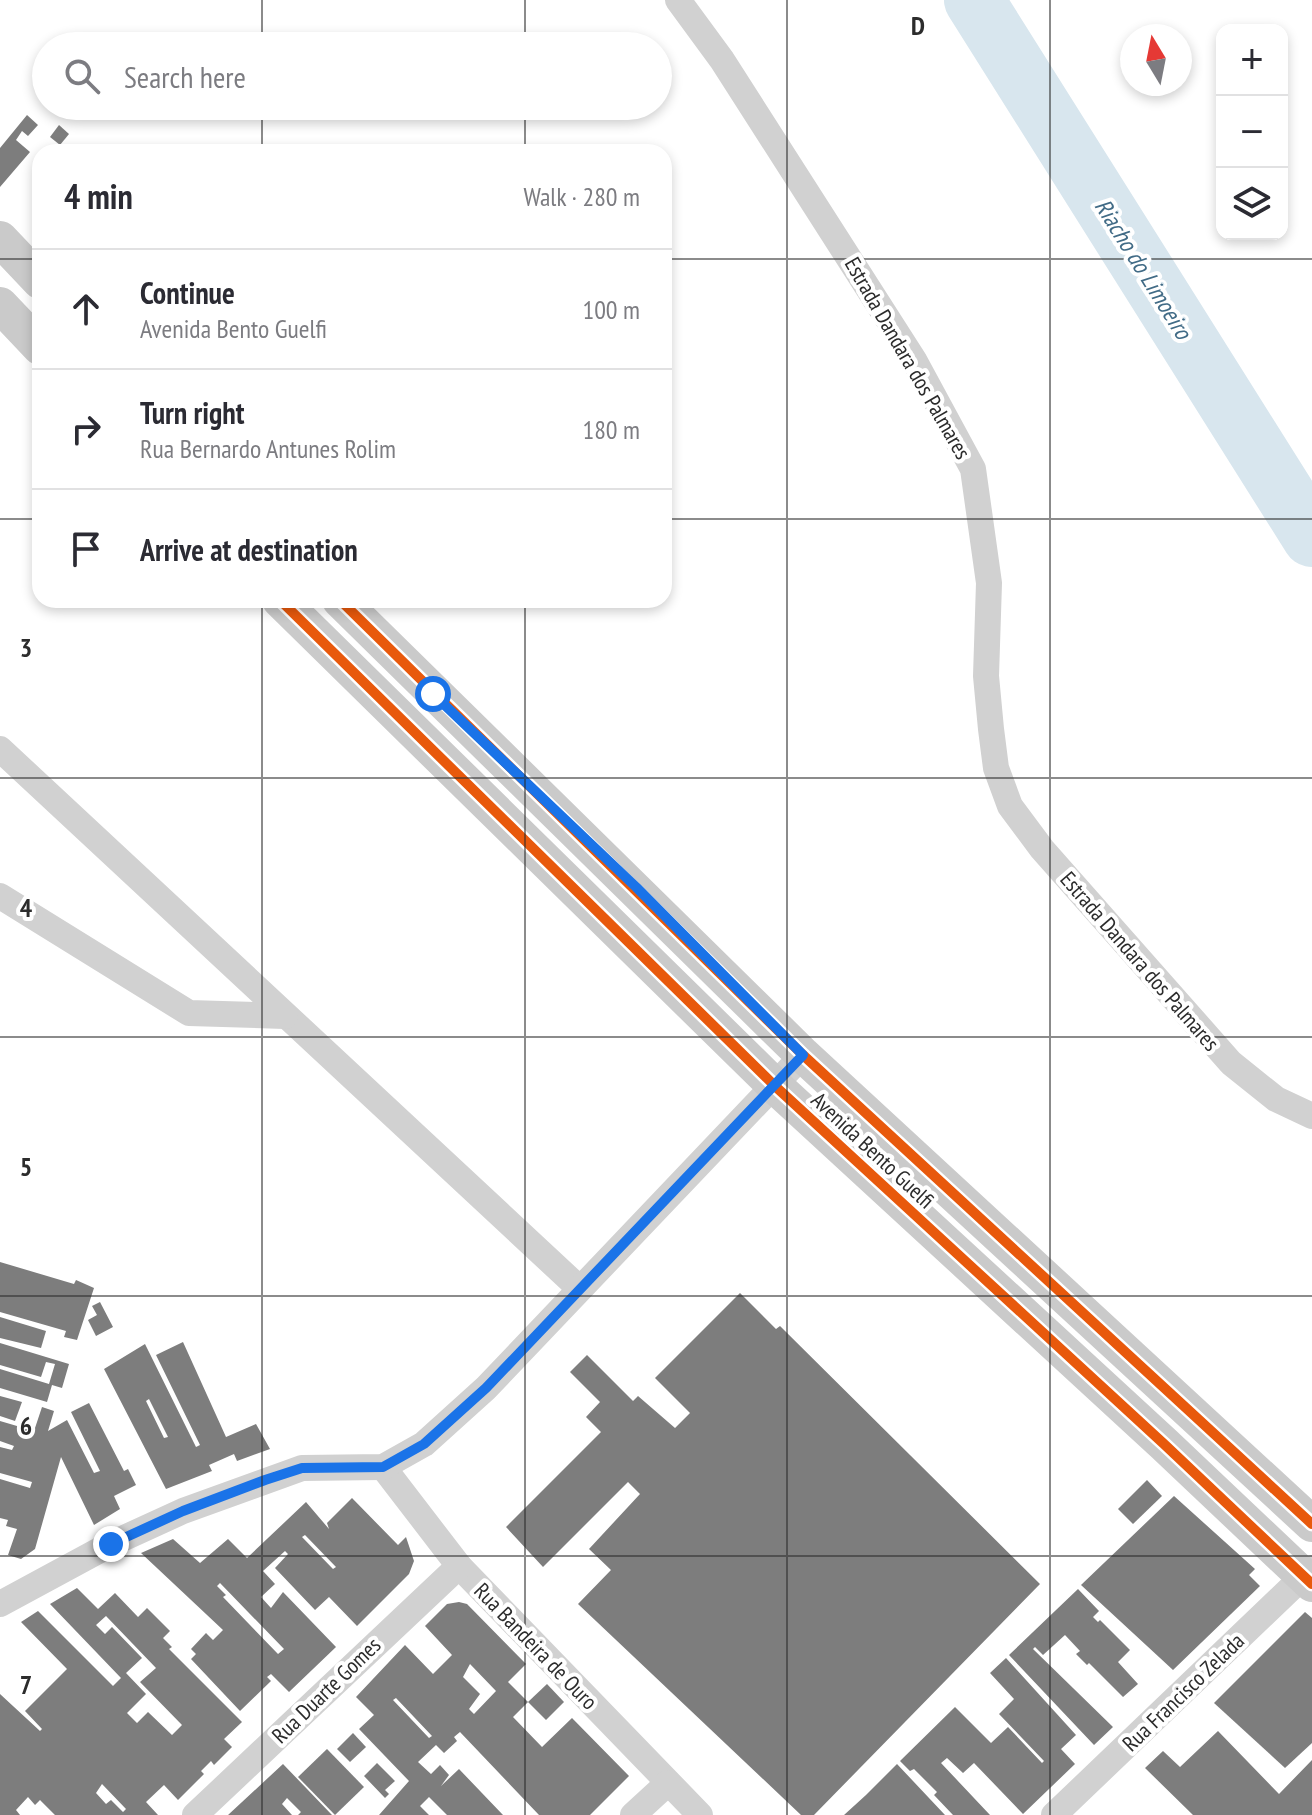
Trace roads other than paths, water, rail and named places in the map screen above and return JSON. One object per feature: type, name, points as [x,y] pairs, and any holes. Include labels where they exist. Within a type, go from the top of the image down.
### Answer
[{"type":"main road","points":[[0,239],[32,273]]},
{"type":"main road","points":[[0,305],[32,339]]},
{"type":"main road","name":"Avenida Bento Guelfi","points":[[288,608],[505,825],[776,1087],[1309,1576]]},
{"type":"main road","name":"Avenida Bento Guelfi","points":[[348,608],[803,1055],[1312,1524]]},
{"type":"street","name":"Estrada Dandara dos Palmares","points":[[678,0],[722,60],[914,360],[973,469],[989,583],[986,676],[991,729],[996,768],[1010,806],[1042,849],[1231,1063],[1276,1099],[1312,1116]]},
{"type":"street","points":[[0,749],[580,1289]]},
{"type":"street","points":[[0,896],[189,1013],[285,1016]]},
{"type":"street","points":[[0,1604],[111,1544],[183,1511],[265,1480],[302,1468],[383,1467],[424,1444],[449,1424],[776,1087],[803,1055]]},
{"type":"street","name":"Rua Bandeira de Ouro","points":[[383,1467],[459,1566],[700,1815]]},
{"type":"street","name":"Rua Duarte Gomes","points":[[195,1815],[459,1566]]},
{"type":"street","name":"Rua Francisco Zelada","points":[[1054,1815],[1309,1576]]},
{"type":"street","points":[[633,1815],[668,1783]]},
{"type":"waterway","name":"Riacho do Limoeiro","points":[[974,0],[1312,537]]}]
